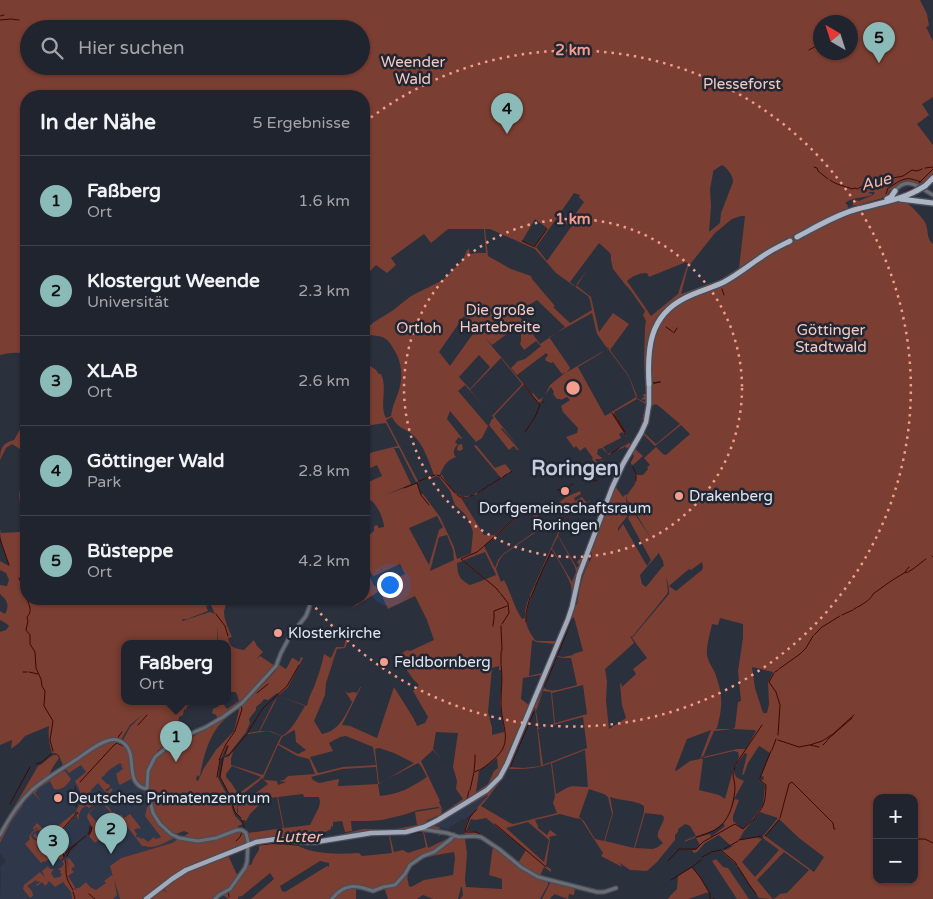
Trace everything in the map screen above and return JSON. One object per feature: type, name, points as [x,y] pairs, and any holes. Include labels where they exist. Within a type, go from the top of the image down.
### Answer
[{"type":"highway","points":[[798,237],[840,215],[905,196],[925,186],[933,178]]},
{"type":"highway","points":[[880,203],[889,198],[895,191]]},
{"type":"highway","points":[[892,200],[904,199],[933,203]]},
{"type":"highway","points":[[649,384],[648,358],[650,342],[656,325],[667,311],[686,297],[727,280],[761,256],[790,241]]},
{"type":"main road","points":[[146,899],[183,872],[247,842],[271,840],[316,842],[371,833],[406,832],[421,828],[430,829],[487,790],[497,780],[505,769],[568,619],[579,575],[612,487],[644,427],[648,411],[649,384]]},
{"type":"street","points":[[895,191],[902,184],[909,183],[933,195]]},
{"type":"street","points":[[214,899],[231,888],[246,867],[248,862],[246,833],[239,830],[220,837],[193,840],[170,833],[155,818],[148,798],[148,771],[152,762],[162,751],[179,740],[223,718],[244,701],[275,668],[290,636],[306,616],[310,605]]},
{"type":"street","points":[[0,835],[10,816],[25,796],[66,766],[112,739],[119,740],[128,748],[134,779],[137,784],[147,789]]},
{"type":"street","points":[[430,829],[463,837],[477,836],[485,839],[520,867],[541,878],[595,892],[616,888]]},
{"type":"street","points":[[332,899],[341,890],[350,887],[360,887],[373,891],[385,886],[395,885],[410,865],[423,856],[434,852],[454,835]]},
{"type":"shaded area","points":[[105,743],[129,755],[132,779],[138,787],[145,791],[154,818],[167,833],[178,839],[172,843],[121,858],[110,867],[120,899],[0,899],[0,867],[6,861],[0,853],[0,843],[22,804],[49,779],[65,773],[65,768]]},
{"type":"shaded area","points":[[487,795],[472,813],[465,819],[450,826],[449,829],[434,826],[440,821]]},
{"type":"green space","points":[[0,0],[920,0],[927,14],[929,26],[926,27],[933,41],[933,97],[922,104],[929,115],[917,124],[933,145],[933,176],[920,187],[910,182],[904,182],[895,189],[890,190],[887,195],[880,199],[887,197],[893,191],[887,199],[841,212],[857,206],[852,206],[853,202],[873,195],[875,192],[869,192],[872,195],[848,201],[845,203],[848,208],[796,235],[798,238],[801,238],[805,234],[840,216],[902,200],[908,203],[925,222],[929,240],[933,244],[933,899],[774,899],[780,894],[787,893],[809,870],[784,852],[757,880],[773,899],[759,898],[736,864],[721,851],[734,845],[731,846],[719,835],[705,843],[697,852],[694,853],[692,850],[696,850],[700,845],[696,838],[710,834],[711,837],[725,826],[723,823],[714,830],[684,842],[696,836],[690,826],[685,824],[678,829],[675,840],[647,871],[630,870],[620,863],[622,867],[601,856],[603,853],[581,819],[560,814],[535,820],[538,828],[547,835],[550,830],[557,835],[549,837],[550,839],[546,866],[551,869],[551,872],[544,867],[540,876],[518,863],[526,850],[486,818],[471,819],[466,831],[481,834],[500,848],[485,837],[465,835],[465,829],[469,819],[487,795],[435,825],[440,827],[438,831],[430,827],[499,780],[569,622],[579,581],[586,560],[589,560],[589,562],[586,568],[591,560],[592,552],[590,558],[587,557],[615,486],[623,497],[626,494],[627,495],[635,484],[636,475],[643,475],[650,465],[644,458],[656,447],[666,455],[690,434],[681,425],[655,446],[643,434],[635,449],[643,456],[633,465],[631,464],[634,456],[632,452],[640,436],[643,428],[648,411],[651,385],[661,382],[650,381],[651,343],[660,321],[680,302],[715,288],[766,256],[790,245],[791,242],[787,238],[780,243],[778,242],[778,245],[730,277],[679,299],[652,329],[648,341],[648,396],[644,424],[630,447],[625,447],[626,445],[616,450],[629,443],[628,440],[630,444],[633,442],[640,428],[646,404],[637,399],[614,412],[627,438],[622,432],[619,434],[621,438],[603,447],[608,454],[602,448],[598,449],[597,454],[602,458],[595,461],[599,462],[602,460],[600,464],[594,463],[593,458],[585,447],[580,451],[576,446],[574,448],[566,437],[577,433],[578,428],[563,412],[561,406],[570,400],[567,397],[561,400],[557,399],[551,387],[545,395],[550,385],[566,372],[562,374],[553,362],[546,361],[545,359],[548,355],[546,353],[517,375],[511,368],[518,361],[525,359],[541,346],[536,341],[524,350],[520,344],[521,333],[526,328],[522,323],[492,345],[485,338],[532,394],[539,400],[543,397],[539,404],[523,385],[494,416],[517,445],[501,429],[519,450],[514,446],[509,450],[489,425],[494,418],[492,416],[522,384],[501,358],[470,390],[486,409],[465,385],[458,391],[488,426],[482,438],[476,442],[450,411],[447,419],[462,438],[459,437],[455,442],[458,445],[454,451],[456,457],[447,463],[439,476],[442,474],[450,487],[460,496],[472,495],[485,488],[475,495],[461,498],[484,535],[495,535],[532,505],[543,527],[503,555],[496,569],[501,582],[504,580],[522,619],[525,618],[528,600],[560,528],[561,530],[558,535],[577,568],[579,565],[577,562],[581,558],[583,560],[574,591],[572,591],[570,609],[502,770],[496,779],[483,790],[428,823],[439,815],[426,821],[426,824],[412,830],[339,836],[363,829],[391,830],[417,825],[415,812],[440,808],[418,810],[382,820],[351,821],[352,831],[345,832],[342,821],[333,822],[333,827],[331,826],[331,829],[323,833],[324,838],[319,840],[285,839],[250,842],[248,833],[283,828],[277,797],[265,799],[250,814],[246,821],[242,820],[235,812],[230,796],[220,777],[224,758],[232,752],[231,765],[263,775],[281,736],[268,731],[282,736],[292,726],[305,706],[278,696],[307,706],[324,654],[331,658],[336,647],[344,647],[345,633],[348,631],[351,635],[359,629],[360,631],[349,639],[345,648],[337,649],[326,683],[325,695],[314,721],[322,734],[333,730],[347,712],[352,702],[345,691],[357,693],[360,687],[342,725],[350,726],[377,738],[394,687],[417,726],[425,723],[428,717],[413,691],[419,685],[397,656],[407,650],[410,651],[434,640],[427,620],[415,596],[388,609],[378,587],[405,574],[400,564],[374,576],[370,571],[370,534],[374,531],[374,526],[384,527],[384,524],[378,508],[370,500],[370,481],[382,476],[377,465],[370,468],[370,453],[398,446],[386,423],[370,425],[370,366],[381,374],[383,379],[383,408],[386,418],[391,416],[399,389],[401,372],[397,355],[388,341],[383,337],[370,335],[370,326],[411,296],[443,280],[463,260],[467,250],[469,249],[470,254],[486,253],[484,229],[448,229],[431,243],[424,234],[391,258],[396,265],[387,273],[376,265],[370,271],[370,90],[20,90],[20,354],[0,355]],"holes":[[[722,165],[730,172],[733,182],[721,213],[720,223],[709,232],[710,189],[713,171]],[[574,193],[580,195],[579,197],[584,202],[569,223],[558,216]],[[745,216],[739,268],[720,280],[681,294],[688,267],[715,233],[732,219]],[[557,218],[571,227],[547,261],[536,247]],[[535,219],[547,228],[535,246],[522,241]],[[485,229],[490,229],[535,249],[556,273],[588,296],[592,310],[570,323],[553,307],[555,306],[531,276],[511,269],[488,256]],[[599,243],[609,252],[613,269],[645,311],[643,315],[646,321],[644,360],[646,394],[643,394],[644,397],[641,399],[645,400],[645,402],[636,398],[637,396],[629,376],[610,350],[629,324],[613,313],[599,332],[591,297],[577,286],[587,270],[576,287],[570,282]],[[686,262],[688,263],[678,294],[651,316],[627,281],[638,274],[647,273],[649,277]],[[537,300],[565,327],[556,333],[592,313],[597,334],[629,377],[636,397],[605,416],[578,367],[605,351],[567,372],[571,369],[549,338],[540,344],[517,313]],[[464,316],[477,328],[450,366],[439,352]],[[479,355],[490,367],[470,389],[459,377]],[[656,404],[680,424],[656,444],[644,433],[652,406]],[[392,417],[399,426],[410,432],[417,439],[426,454],[434,475],[418,481],[386,420]],[[394,448],[399,448],[416,482],[428,478],[429,480],[436,476],[439,477],[450,491],[455,505],[465,514],[473,532],[472,553],[457,559],[454,547],[440,517],[423,494],[421,494],[417,483],[383,496],[411,484]],[[626,495],[627,500],[652,540],[633,511],[628,518],[651,560],[647,566],[623,524],[618,531],[618,528],[632,510],[626,501]],[[529,508],[540,528],[503,554],[495,568],[484,546]],[[437,516],[443,527],[439,530],[429,565],[409,528]],[[447,535],[453,550],[454,560],[430,571],[439,537]],[[558,536],[575,567],[576,572],[572,582],[552,548]],[[552,550],[571,585],[571,598],[556,641],[535,640],[527,626],[526,618],[539,577]],[[485,552],[496,575],[486,579],[464,561]],[[658,552],[664,567],[646,587],[642,584],[640,575],[658,554]],[[463,561],[485,579],[470,585],[463,581],[460,577],[457,563]],[[702,562],[702,570],[676,591],[669,586],[689,569],[691,570]],[[586,568],[580,588],[577,605],[580,582]],[[666,575],[669,594],[632,638],[647,658],[633,669],[636,674],[622,687],[620,684],[622,705],[626,718],[609,729],[605,669],[634,643],[630,636],[632,637],[667,594]],[[574,617],[583,651],[573,655],[557,657],[571,658],[577,685],[560,690],[547,690],[544,688],[536,706],[569,623]],[[720,618],[743,624],[738,671],[741,701],[738,702],[735,727],[733,729],[715,729],[717,728],[721,700],[720,688],[709,662],[707,651],[712,624],[718,625]],[[532,641],[555,644],[542,673],[529,676]],[[499,666],[502,680],[500,703],[504,732],[492,735],[488,712],[492,668]],[[752,667],[773,672],[768,683],[769,704],[767,713],[763,713],[755,688]],[[540,675],[529,705],[521,699],[523,678]],[[583,685],[587,714],[555,723],[552,693]],[[543,691],[551,692],[554,724],[543,728],[583,717],[587,748],[543,765],[536,711]],[[535,707],[541,766],[510,767],[509,769],[536,768],[551,763],[555,796],[553,803],[557,813],[513,824],[481,806],[504,777]],[[733,729],[756,731],[746,749],[737,749],[703,757],[714,731]],[[294,730],[296,742],[306,750],[298,754],[279,744],[282,737]],[[711,730],[700,759],[690,761],[675,770],[687,739]],[[436,732],[458,733],[453,767],[457,781],[456,789],[463,799],[440,815],[442,812],[440,808],[443,811],[421,761],[433,750],[443,761],[433,749]],[[346,736],[373,747],[376,765],[343,767],[318,773],[310,757],[333,751],[329,743]],[[278,745],[297,756],[309,759],[315,774],[288,776],[284,780],[279,781],[286,782],[278,785],[277,781],[263,779]],[[759,746],[770,753],[760,778],[764,777],[763,780],[759,780],[765,785],[763,805],[743,829],[733,821],[739,800],[735,799],[730,810],[734,799],[744,781],[736,777],[734,772],[736,765],[745,753],[747,754],[742,775],[748,763]],[[379,748],[414,763],[386,780],[418,763],[427,777],[405,790],[380,796],[375,749]],[[585,750],[588,787],[569,787],[556,794],[552,763]],[[734,751],[738,752],[739,757],[725,799],[719,795],[699,790],[702,756],[704,758]],[[497,758],[498,768],[494,771],[488,784],[476,792],[479,771]],[[232,766],[261,777],[238,794],[226,777]],[[376,767],[378,784],[338,786],[339,779],[319,783],[311,777],[342,769]],[[262,778],[268,784],[238,806],[238,814],[237,812],[238,799],[244,795],[239,797]],[[589,789],[608,797],[612,814],[604,841],[595,839],[584,821],[579,817]],[[303,794],[304,797],[319,797],[319,807],[310,825],[284,828],[278,797]],[[610,797],[644,806],[634,848],[605,841],[613,813]],[[760,812],[778,818],[764,835],[739,840]],[[645,813],[662,815],[664,817],[658,835],[658,838],[663,843],[653,849],[635,848]],[[779,819],[799,838],[824,857],[814,872],[765,836]],[[528,822],[549,840],[544,862],[506,828]],[[763,836],[763,838],[779,850],[755,877],[742,862],[762,839],[757,838]]]},
{"type":"green space","points":[[20,430],[20,449],[12,444],[6,448],[0,460],[2,447],[14,440]]},
{"type":"green space","points":[[462,444],[463,449],[457,450],[458,445]]},
{"type":"green space","points":[[476,445],[495,468],[505,464],[511,471],[501,478],[474,446]]},
{"type":"green space","points":[[580,491],[581,494],[574,498],[575,501],[582,497],[587,503],[561,520],[566,514],[561,506],[557,504],[566,497]]},
{"type":"green space","points":[[0,529],[1,533],[20,532],[20,605],[209,605],[206,606],[208,611],[182,619],[182,621],[210,612],[215,614],[211,605],[226,605],[224,615],[232,637],[228,638],[229,640],[218,640],[218,625],[217,640],[121,640],[121,705],[190,705],[187,706],[186,710],[184,709],[183,715],[179,717],[178,722],[181,723],[180,726],[183,728],[177,731],[174,728],[168,727],[163,737],[169,741],[170,738],[175,738],[184,733],[184,729],[186,734],[157,751],[158,753],[148,768],[145,786],[135,781],[127,743],[123,740],[130,727],[142,715],[130,725],[121,740],[112,738],[64,767],[59,755],[52,753],[49,740],[49,726],[25,736],[11,749],[12,740],[0,745],[0,632],[6,630],[9,626],[0,620],[0,611],[5,614],[7,605],[0,594],[0,585],[7,586],[9,580],[6,573],[0,570],[0,561],[9,566]]},
{"type":"green space","points":[[370,577],[374,586],[376,586],[378,592],[370,597]]},
{"type":"green space","points":[[254,640],[263,652],[257,658],[260,656],[275,666],[241,702],[218,719],[212,713],[213,709],[218,705],[224,705],[227,709],[239,701],[235,692],[231,692],[231,646],[244,650]]},
{"type":"green space","points":[[301,657],[303,658],[288,687],[279,695],[277,693],[268,700],[264,699],[256,707],[256,710],[249,719],[250,723],[246,732],[229,754],[225,755],[227,745],[220,761],[218,778],[230,801],[235,816],[243,824],[218,836],[201,840],[184,836],[189,833],[184,831],[176,834],[165,828],[155,814],[148,788],[149,772],[158,756],[172,745],[212,726],[235,709],[278,664],[286,669],[292,658],[299,662]],"holes":[[[239,710],[234,731],[216,750],[198,781],[196,780],[197,775],[199,777],[200,775],[208,746],[216,729],[229,715]]]},
{"type":"green space","points":[[278,696],[260,731],[268,731],[248,734],[259,731]]},
{"type":"green space","points":[[119,742],[127,749],[131,760],[132,778],[120,785],[116,774],[123,769],[122,765],[120,763],[113,767],[101,778],[109,784],[110,787],[105,790],[107,792],[111,788],[113,790],[107,796],[98,783],[91,790],[90,794],[99,802],[89,808],[86,806],[82,808],[78,821],[76,811],[80,804],[80,791],[75,781],[86,772],[81,765],[69,773],[65,768],[105,743]]},
{"type":"green space","points":[[54,755],[57,755],[59,758],[49,775],[28,791],[13,809],[38,766]]},
{"type":"green space","points":[[65,771],[71,779],[68,783],[62,788],[54,789],[50,781],[39,788],[35,793],[41,801],[33,793],[22,804],[0,843],[7,822],[24,800],[45,780]]},
{"type":"green space","points":[[103,800],[118,817],[112,822],[110,820],[108,822],[112,827],[109,829],[111,827],[107,822],[100,826],[103,832],[106,830],[108,832],[95,843],[89,836],[92,828],[87,816],[89,812],[96,806],[89,813],[98,824],[108,816],[110,812],[102,802]]},
{"type":"green space","points":[[149,806],[156,822],[174,838],[154,847],[142,846],[119,816],[121,814],[124,818],[130,814],[141,828],[134,830],[137,838],[143,838],[148,842],[154,837],[155,839],[161,837],[145,816]]},
{"type":"green space","points":[[74,813],[76,815],[60,833],[66,855],[60,860],[53,852],[55,850],[52,847],[58,844],[53,842],[55,835],[53,834],[47,840],[39,831],[41,830],[46,836],[49,836]]},
{"type":"green space","points":[[37,823],[43,829],[35,831],[31,836],[37,841],[33,835],[36,833],[40,842],[37,843],[37,848],[44,852],[47,850],[50,854],[52,852],[54,855],[41,863],[25,844],[30,839],[29,837],[32,832],[38,828],[34,830],[33,828]]},
{"type":"green space","points":[[236,831],[241,831],[245,834],[245,844],[192,866],[142,899],[120,899],[114,879],[117,895],[113,899],[72,899],[71,892],[63,882],[55,887],[49,881],[45,886],[42,882],[37,886],[40,882],[36,880],[27,886],[33,896],[30,898],[23,889],[24,885],[40,872],[45,877],[42,871],[48,866],[50,869],[54,869],[51,873],[54,878],[60,877],[62,874],[58,869],[64,864],[62,861],[66,859],[69,868],[67,858],[75,866],[71,869],[74,872],[68,876],[75,887],[74,890],[86,882],[96,890],[106,883],[104,881],[112,875],[113,877],[110,866],[121,858],[172,843],[178,839],[203,842],[217,839]]},
{"type":"green space","points":[[423,832],[428,848],[451,837],[443,834],[438,836],[440,833],[452,836],[451,839],[440,845],[434,852],[409,864],[393,886],[384,886],[371,891],[357,887],[356,899],[251,899],[274,879],[270,873],[242,896],[238,897],[238,899],[228,899],[222,895],[215,899],[218,895],[214,899],[149,899],[162,889],[167,893],[163,888],[187,872],[228,855],[238,877],[245,867],[246,859],[246,864],[251,865],[259,850],[259,845],[256,845],[258,843],[277,840],[306,843],[320,841],[320,843],[298,846],[312,851],[336,854],[359,853],[362,856],[392,853],[389,836],[394,852],[403,850],[408,853],[426,847]],"holes":[[[320,861],[329,863],[329,867],[327,866],[285,892],[282,891],[280,886]]]},
{"type":"green space","points":[[454,837],[478,837],[486,840],[521,868],[549,881],[540,899],[460,899],[463,895],[461,887],[458,899],[433,899],[423,895],[417,899],[388,899],[384,887],[394,886],[409,867],[424,857],[432,854]],"holes":[[[473,838],[486,841],[493,846],[489,875],[502,879],[502,889],[466,887],[467,853],[465,839]],[[454,852],[453,875],[424,880],[411,887],[409,886],[408,872],[412,865],[429,857]]]},
{"type":"green space","points":[[716,859],[723,867],[728,868],[749,899],[737,899],[712,861]]},
{"type":"green space","points":[[692,867],[709,892],[688,899],[668,899],[677,889],[678,876]]},
{"type":"green space","points":[[551,881],[575,888],[574,895],[569,894],[568,899],[554,894],[550,899],[542,899]]},
{"type":"waterway","points":[[0,16],[4,15]]},
{"type":"waterway","points":[[0,20],[19,20]]},
{"type":"waterway","points":[[809,50],[813,48]]},
{"type":"waterway","name":"Aue","points":[[814,167],[828,179]]},
{"type":"waterway","name":"Aue","points":[[925,168],[933,167]]},
{"type":"waterway","name":"Aue","points":[[830,180],[852,189],[857,189],[868,184],[870,181],[880,182],[903,176],[912,170],[922,169]]},
{"type":"waterway","points":[[919,183],[933,169]]},
{"type":"waterway","points":[[886,194],[888,188],[902,180],[912,179],[921,182]]},
{"type":"waterway","points":[[900,194],[914,187]]},
{"type":"waterway","points":[[854,207],[886,198]]},
{"type":"waterway","points":[[535,246],[547,229]]},
{"type":"waterway","points":[[522,241],[535,247]]},
{"type":"waterway","points":[[722,289],[724,295]]},
{"type":"waterway","points":[[666,327],[673,332]]},
{"type":"waterway","points":[[674,333],[677,328]]},
{"type":"waterway","points":[[654,383],[660,382]]},
{"type":"waterway","points":[[524,385],[540,405],[525,432]]},
{"type":"waterway","points":[[639,433],[647,402]]},
{"type":"waterway","points":[[612,413],[624,432]]},
{"type":"waterway","points":[[614,414],[625,432]]},
{"type":"waterway","points":[[629,447],[633,443]]},
{"type":"waterway","points":[[611,453],[615,451]]},
{"type":"waterway","points":[[633,467],[636,474]]},
{"type":"waterway","points":[[503,477],[507,474]]},
{"type":"waterway","points":[[419,481],[435,475]]},
{"type":"waterway","points":[[636,476],[636,481]]},
{"type":"waterway","points":[[441,477],[455,493]]},
{"type":"waterway","points":[[493,483],[501,478]]},
{"type":"waterway","points":[[586,480],[594,481]]},
{"type":"waterway","points":[[404,488],[417,483],[421,495],[429,505]]},
{"type":"waterway","points":[[481,491],[489,485]]},
{"type":"waterway","points":[[563,489],[569,487]]},
{"type":"waterway","points":[[557,490],[562,489]]},
{"type":"waterway","points":[[457,495],[464,497]]},
{"type":"waterway","points":[[470,496],[474,495]]},
{"type":"waterway","points":[[561,519],[586,504]]},
{"type":"waterway","points":[[484,546],[527,508]]},
{"type":"waterway","points":[[593,508],[595,516]]},
{"type":"waterway","points":[[571,536],[581,529]]},
{"type":"waterway","points":[[0,539],[9,565]]},
{"type":"waterway","points":[[483,547],[477,552],[461,559],[500,593]]},
{"type":"waterway","points":[[541,573],[550,554]]},
{"type":"waterway","points":[[854,609],[868,601],[873,594],[891,581],[913,569],[926,559]]},
{"type":"waterway","points":[[905,572],[909,567]]},
{"type":"waterway","points":[[535,587],[541,574]]},
{"type":"waterway","points":[[531,597],[535,588]]},
{"type":"waterway","points":[[501,594],[508,603],[509,613],[502,624]]},
{"type":"waterway","points":[[526,622],[530,597]]},
{"type":"waterway","points":[[29,605],[30,610],[27,617],[26,630],[30,635],[30,644],[35,652],[36,668],[45,691],[44,706],[53,721],[50,740],[53,751]]},
{"type":"waterway","points":[[493,626],[494,611],[507,606]]},
{"type":"waterway","points":[[842,615],[853,610]]},
{"type":"waterway","points":[[216,614],[225,626],[228,636]]},
{"type":"waterway","points":[[814,635],[822,627],[840,616]]},
{"type":"waterway","points":[[567,631],[572,618]]},
{"type":"waterway","points":[[501,626],[501,664]]},
{"type":"waterway","points":[[557,656],[567,632]]},
{"type":"waterway","points":[[779,669],[800,654],[813,636]]},
{"type":"waterway","points":[[554,662],[557,657]]},
{"type":"waterway","points":[[550,673],[554,664]]},
{"type":"waterway","points":[[248,732],[263,708],[287,686],[299,665]]},
{"type":"waterway","points":[[470,790],[474,772],[480,770],[493,760],[504,747],[501,665]]},
{"type":"waterway","points":[[247,700],[276,669]]},
{"type":"waterway","points":[[29,672],[38,674]]},
{"type":"waterway","points":[[774,673],[769,682],[776,692],[780,705],[778,735]]},
{"type":"waterway","points":[[544,686],[550,674]]},
{"type":"waterway","points":[[257,693],[268,684]]},
{"type":"waterway","points":[[221,759],[219,760],[226,744],[235,731],[242,709],[241,706]]},
{"type":"waterway","points":[[510,767],[534,712]]},
{"type":"waterway","points":[[138,725],[147,715]]},
{"type":"waterway","points":[[810,745],[822,741],[833,734],[854,715]]},
{"type":"waterway","points":[[827,740],[852,718]]},
{"type":"waterway","points":[[736,764],[762,725]]},
{"type":"waterway","points":[[119,736],[122,732]]},
{"type":"waterway","points":[[228,756],[247,734]]},
{"type":"waterway","name":"Lutter","points":[[772,750],[776,739]]},
{"type":"waterway","points":[[778,740],[799,747],[809,745]]},
{"type":"waterway","points":[[823,745],[827,741]]},
{"type":"waterway","points":[[80,782],[114,745],[117,743],[123,746]]},
{"type":"waterway","points":[[810,745],[819,747]]},
{"type":"waterway","points":[[225,754],[228,746]]},
{"type":"waterway","name":"Lutter","points":[[760,778],[771,751]]},
{"type":"waterway","points":[[36,764],[42,762],[51,754]]},
{"type":"waterway","points":[[474,771],[475,755]]},
{"type":"waterway","points":[[223,758],[220,777],[229,794],[235,812],[241,818]]},
{"type":"waterway","points":[[217,777],[220,760]]},
{"type":"waterway","points":[[734,771],[735,766]]},
{"type":"waterway","points":[[10,804],[30,767]]},
{"type":"waterway","points":[[696,837],[720,827],[727,817],[732,806],[734,794],[733,772]]},
{"type":"waterway","name":"Lutter","points":[[755,817],[765,799],[766,785],[760,780]]},
{"type":"waterway","points":[[780,818],[789,784],[792,782],[833,823],[835,829]]},
{"type":"waterway","points":[[75,787],[76,807]]},
{"type":"waterway","points":[[465,801],[469,791]]},
{"type":"waterway","points":[[468,799],[478,793]]},
{"type":"waterway","points":[[466,832],[470,817],[477,809]]},
{"type":"waterway","points":[[64,857],[58,834],[76,814]]},
{"type":"waterway","name":"Lutter","points":[[668,861],[679,849],[696,849],[703,842],[735,824],[743,829],[755,818]]},
{"type":"waterway","points":[[241,820],[243,828]]},
{"type":"waterway","points":[[765,836],[779,820]]},
{"type":"waterway","name":"Lutter","points":[[495,824],[546,867]]},
{"type":"waterway","points":[[88,834],[90,826]]},
{"type":"waterway","points":[[89,835],[92,827]]},
{"type":"waterway","points":[[432,829],[438,830]]},
{"type":"waterway","points":[[390,835],[425,831]]},
{"type":"waterway","name":"Lutter","points":[[236,841],[242,832]]},
{"type":"waterway","points":[[429,832],[438,833]]},
{"type":"waterway","points":[[466,832],[476,832],[484,836]]},
{"type":"waterway","points":[[382,835],[389,835]]},
{"type":"waterway","points":[[64,856],[69,849],[86,836]]},
{"type":"waterway","points":[[739,840],[762,836]]},
{"type":"waterway","points":[[918,839],[925,839],[933,843]]},
{"type":"waterway","points":[[724,849],[738,841]]},
{"type":"waterway","points":[[259,845],[278,843],[301,845]]},
{"type":"waterway","points":[[67,856],[70,850],[77,844]]},
{"type":"waterway","points":[[711,852],[721,850]]},
{"type":"waterway","points":[[722,851],[737,865]]},
{"type":"waterway","points":[[702,857],[710,853]]},
{"type":"waterway","points":[[65,860],[67,878],[73,890]]},
{"type":"waterway","points":[[693,866],[701,860]]},
{"type":"waterway","points":[[239,879],[248,866]]},
{"type":"waterway","points":[[671,880],[692,867],[709,892]]},
{"type":"waterway","points":[[738,867],[747,881]]},
{"type":"waterway","points":[[231,890],[238,880]]},
{"type":"waterway","points":[[747,882],[756,894]]},
{"type":"waterway","points":[[73,892],[75,899]]},
{"type":"waterway","points":[[228,892],[229,897]]},
{"type":"waterway","points":[[710,893],[710,899]]},
{"type":"waterway","points":[[89,894],[95,899]]},
{"type":"place","name":"Büsteppe","points":[[879,63]]},
{"type":"place","name":"Göttinger Wald","points":[[507,134]]},
{"type":"place","name":"Dorfgemeinschaftsraum Roringen","points":[[565,491]]},
{"type":"place","name":"Drakenberg","points":[[679,496]]},
{"type":"place","name":"Klosterkirche","points":[[278,633]]},
{"type":"place","name":"Feldbornberg","points":[[384,662]]},
{"type":"place","name":"Faßberg","points":[[176,762]]},
{"type":"place","name":"Deutsches Primatenzentrum","points":[[58,798]]},
{"type":"place","name":"Klostergut Weende","points":[[111,854]]},
{"type":"place","name":"XLAB","points":[[53,866]]},
{"type":"district","name":"Roringen","points":[[575,469]]},
{"type":"park label","name":"Weender Wald","points":[[413,70]]},
{"type":"park label","name":"Plesseforst","points":[[742,84]]},
{"type":"park label","name":"Die große Hartebreite","points":[[500,318]]},
{"type":"park label","name":"Ortloh","points":[[419,328]]},
{"type":"park label","name":"Göttinger Stadtwald","points":[[831,338]]}]
